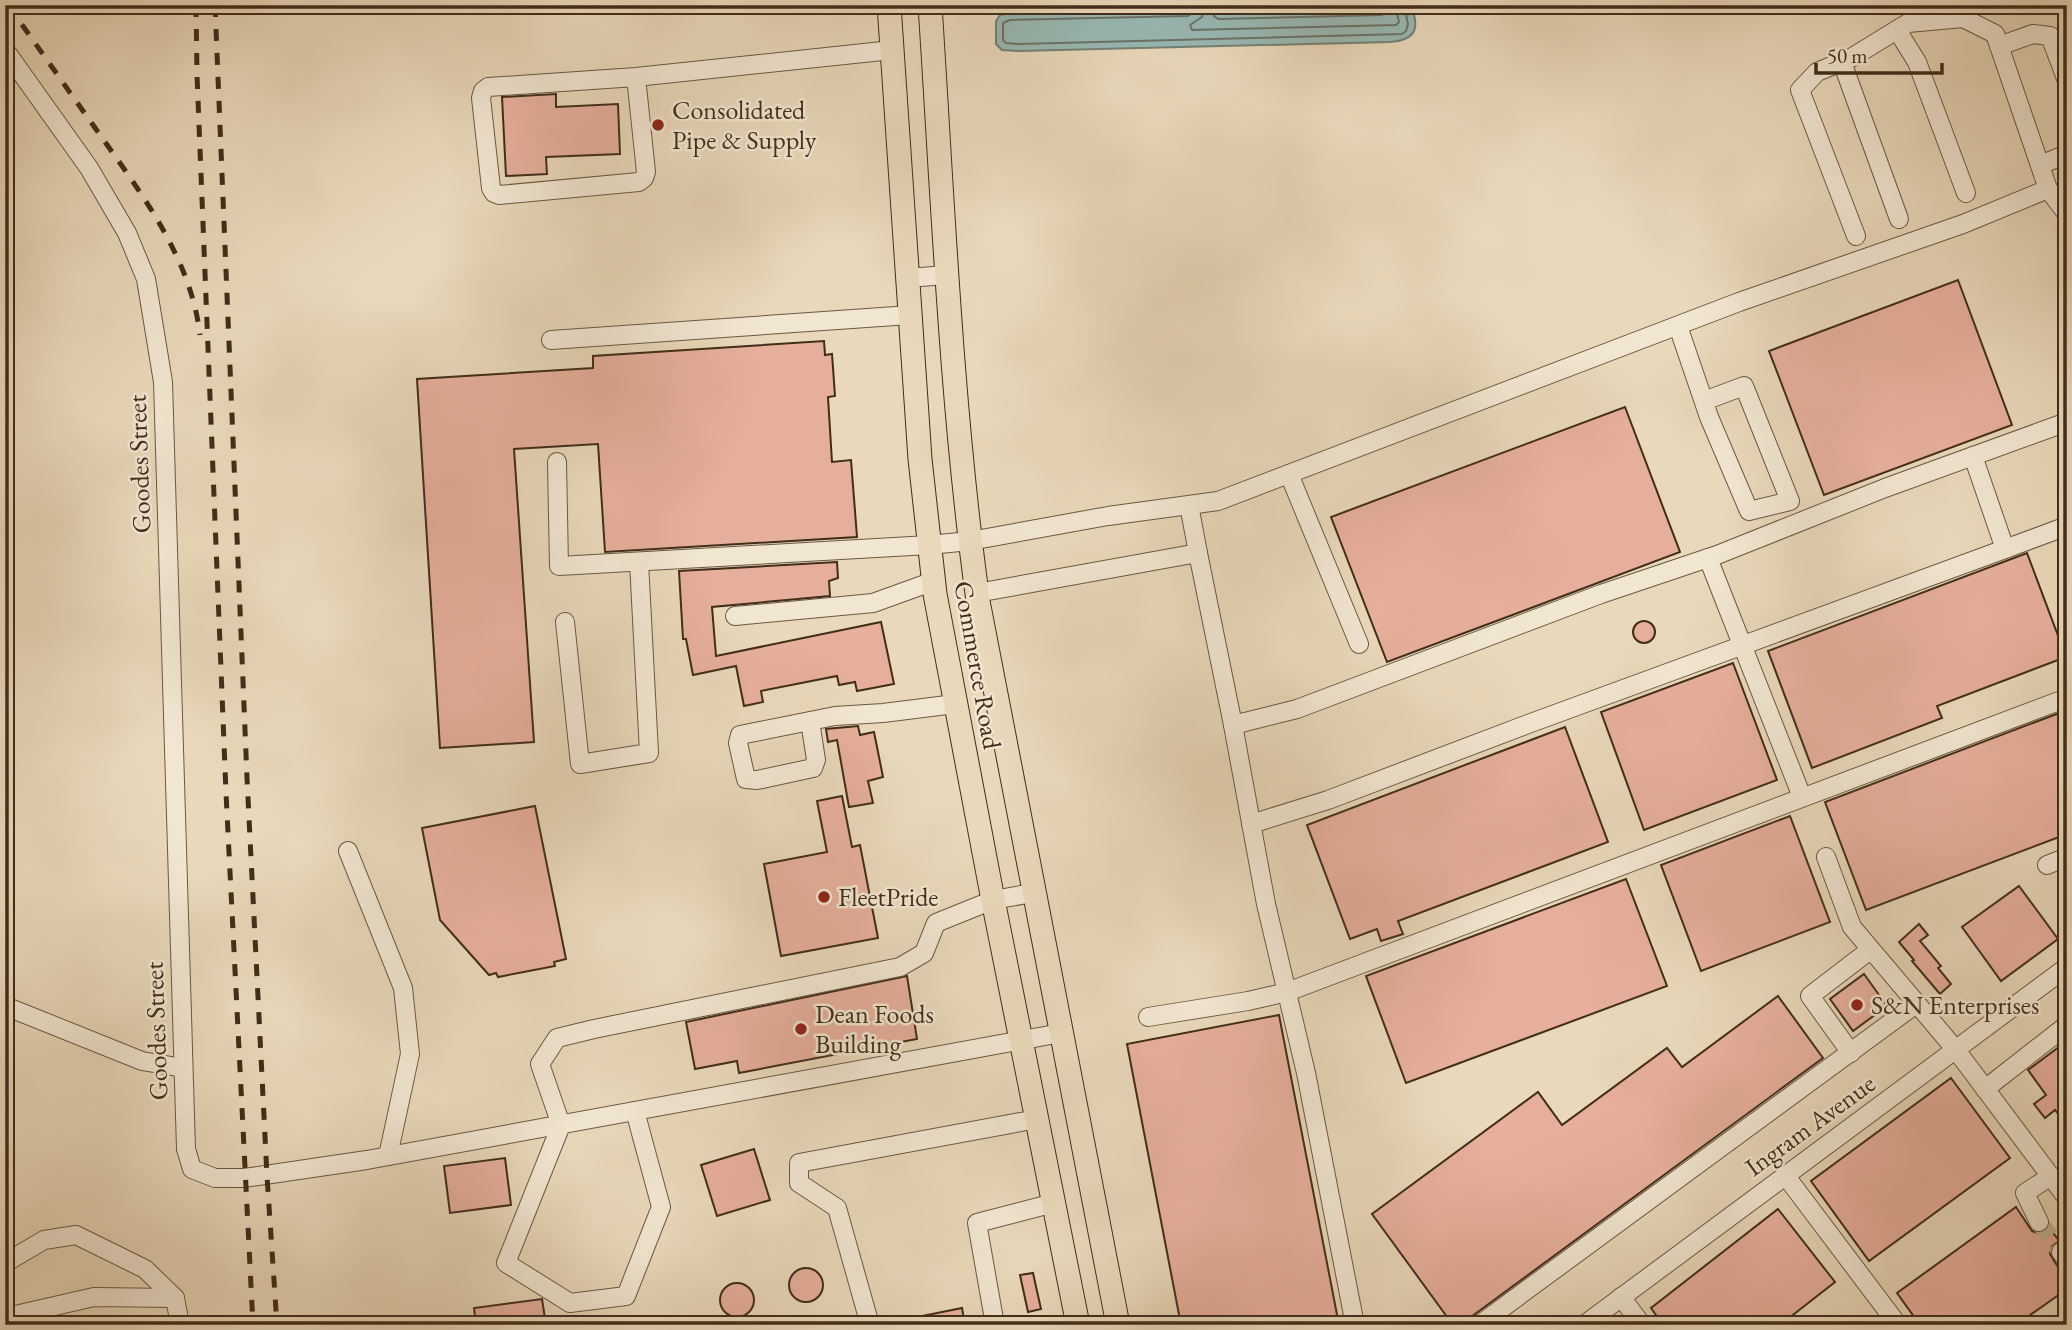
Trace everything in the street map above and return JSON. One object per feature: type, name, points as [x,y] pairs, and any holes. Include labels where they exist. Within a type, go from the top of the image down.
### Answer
[{"type":"main road","name":"Commerce Road","points":[[889,5],[920,459],[934,581],[993,900],[1078,1325]]},
{"type":"main road","name":"Commerce Road","points":[[930,5],[959,451],[982,632],[1118,1325]]},
{"type":"street","points":[[1856,236],[1800,90],[1817,72],[1842,62],[1908,23],[1963,18],[1995,34],[2048,189],[2067,214]]},
{"type":"street","points":[[1898,30],[1917,62],[1966,193]]},
{"type":"street","points":[[1999,46],[2033,34],[2050,36],[2067,81]]},
{"type":"street","name":"Goodes Street","points":[[5,50],[89,167],[127,233],[146,279],[163,382],[183,1068],[186,1149],[192,1169],[215,1178],[267,1176],[1061,1033]]},
{"type":"street","points":[[636,77],[646,172],[644,178],[639,182],[499,195],[494,193],[491,188],[481,98],[488,87],[636,77],[892,50]]},
{"type":"street","points":[[1842,62],[1899,219]]},
{"type":"street","points":[[2040,165],[2067,154]]},
{"type":"street","points":[[556,462],[559,566],[970,541],[1108,516],[1217,501],[1739,302],[1963,224],[2048,189]]},
{"type":"street","points":[[908,278],[947,275]]},
{"type":"street","points":[[551,340],[910,315]]},
{"type":"street","points":[[1678,326],[1704,401],[1749,512],[1790,501],[1744,386],[1704,401]]},
{"type":"street","points":[[1233,725],[1297,709],[2067,422]]},
{"type":"street","points":[[1973,456],[2005,549]]},
{"type":"street","points":[[1289,474],[1359,644]]},
{"type":"street","points":[[1189,505],[1266,904],[1306,1073],[1355,1325]]},
{"type":"street","points":[[1251,824],[1328,800],[2067,526]]},
{"type":"street","points":[[977,593],[1198,553]]},
{"type":"street","points":[[1708,558],[1802,797]]},
{"type":"street","points":[[565,622],[580,764],[649,753],[639,562]]},
{"type":"street","points":[[735,616],[873,603],[934,581]]},
{"type":"street","points":[[1148,1017],[1248,1002],[1287,992],[2067,698]]},
{"type":"street","points":[[810,721],[816,760],[813,768],[746,779],[738,743],[740,735],[810,721],[835,716],[956,704]]},
{"type":"street","points":[[348,850],[403,988],[410,1054],[388,1156]]},
{"type":"street","points":[[1826,857],[1852,927],[1956,1051],[2067,1198]]},
{"type":"street","points":[[2047,864],[2067,857]]},
{"type":"street","points":[[635,1111],[661,1207],[626,1296],[570,1303],[506,1263],[561,1125],[540,1064],[557,1038],[900,967],[925,953],[936,923],[993,900],[1033,893]]},
{"type":"street","points":[[1851,1053],[1810,996],[1870,950]]},
{"type":"street","name":"Ingram Avenue","points":[[1584,1325],[2067,968]]},
{"type":"street","points":[[1479,1325],[1916,1004]]},
{"type":"street","points":[[5,1006],[142,1061],[183,1068]]},
{"type":"street","points":[[1985,1089],[2067,1025]]},
{"type":"street","points":[[870,1325],[837,1208],[799,1183],[799,1163],[1037,1119]]},
{"type":"street","points":[[1785,1175],[1898,1325]]},
{"type":"street","points":[[2039,1222],[2025,1193],[2051,1176]]},
{"type":"street","points":[[995,1325],[977,1223],[1054,1203]]},
{"type":"street","points":[[5,1263],[44,1240],[76,1235],[145,1269],[174,1298],[180,1325]]},
{"type":"street","points":[[5,1321],[11,1315],[94,1297],[174,1298]]},
{"type":"street","points":[[1621,1297],[1642,1325]]},
{"type":"water","points":[[1406,5],[1411,7],[1415,28],[1405,39],[1390,42],[1019,51],[1002,50],[996,44],[996,21],[1000,15],[1009,13]]},
{"type":"building","points":[[556,94],[556,107],[618,104],[620,154],[546,157],[547,174],[506,176],[502,97]]},
{"type":"building","points":[[1958,280],[2012,425],[1824,495],[1769,351]]},
{"type":"building","points":[[824,341],[825,355],[832,354],[835,396],[828,397],[832,462],[851,460],[857,537],[605,552],[598,444],[514,449],[534,742],[440,748],[417,379],[593,368],[593,356]]},
{"type":"building","points":[[1625,407],[1680,552],[1387,662],[1331,517]]},
{"type":"building","points":[[2027,553],[2066,657],[1937,706],[1942,718],[1812,768],[1768,651]]},
{"type":"building","points":[[837,562],[838,578],[829,581],[830,596],[712,607],[716,656],[881,622],[894,684],[857,691],[855,682],[839,685],[837,676],[761,691],[763,702],[744,706],[736,666],[693,675],[686,639],[683,639],[679,571]]},
{"type":"building","points":[[1644,621],[1652,624],[1655,632],[1652,640],[1644,643],[1636,640],[1633,632],[1636,624]]},
{"type":"building","points":[[1733,663],[1777,780],[1644,830],[1601,712]]},
{"type":"building","points":[[2067,710],[2067,834],[1866,910],[1825,802]]},
{"type":"building","points":[[858,726],[860,735],[874,732],[883,777],[868,781],[873,803],[849,807],[837,740],[828,742],[826,729]]},
{"type":"building","points":[[1565,727],[1608,842],[1398,921],[1403,934],[1381,941],[1377,929],[1350,939],[1307,825]]},
{"type":"building","points":[[842,796],[852,847],[860,845],[878,938],[781,956],[764,864],[827,852],[817,801]]},
{"type":"building","points":[[535,806],[566,959],[554,962],[555,966],[498,977],[496,973],[489,975],[440,920],[422,828]]},
{"type":"building","points":[[1790,816],[1830,922],[1701,971],[1661,865]]},
{"type":"building","points":[[1626,879],[1667,986],[1406,1083],[1366,976]]},
{"type":"building","points":[[2019,886],[2058,939],[2001,981],[1962,927]]},
{"type":"building","points":[[1919,924],[1928,935],[1920,941],[1941,966],[1938,968],[1951,984],[1940,994],[1899,942]]},
{"type":"building","points":[[1864,974],[1887,1006],[1853,1031],[1830,999]]},
{"type":"building","name":"Dean Foods Building","points":[[907,976],[917,1039],[739,1073],[737,1061],[695,1069],[686,1022]]},
{"type":"building","points":[[1778,996],[1823,1058],[1460,1325],[1453,1325],[1372,1214],[1538,1092],[1562,1125],[1667,1048],[1682,1067]]},
{"type":"building","points":[[1279,1015],[1339,1325],[1181,1325],[1127,1044]]},
{"type":"building","points":[[2067,1041],[2067,1125],[2055,1110],[2045,1118],[2034,1104],[2046,1095],[2028,1070]]},
{"type":"building","points":[[1951,1078],[2010,1158],[1869,1261],[1811,1181]]},
{"type":"building","points":[[754,1149],[770,1200],[717,1216],[701,1165]]},
{"type":"building","points":[[505,1158],[511,1205],[450,1213],[444,1166]]},
{"type":"building","points":[[2016,1207],[2032,1231],[2043,1232],[2049,1227],[2059,1241],[2051,1247],[2050,1254],[2067,1275],[2067,1289],[2016,1325],[1920,1325],[1897,1293]]},
{"type":"building","points":[[1778,1209],[1835,1282],[1780,1325],[1663,1325],[1651,1308]]},
{"type":"building","points":[[806,1268],[818,1273],[823,1285],[818,1297],[806,1302],[794,1297],[789,1285],[794,1273]]},
{"type":"building","points":[[1033,1273],[1041,1309],[1028,1312],[1020,1275]]},
{"type":"building","points":[[737,1283],[749,1288],[754,1300],[749,1312],[737,1317],[725,1312],[720,1300],[725,1288]]},
{"type":"building","points":[[542,1299],[546,1325],[476,1325],[474,1308]]},
{"type":"building","points":[[962,1308],[965,1325],[912,1325],[912,1318]]},
{"type":"tunnel","points":[[2039,1222],[2061,1252]]},
{"type":"railway","points":[[8,5],[131,179],[162,228],[186,279],[200,335]]},
{"type":"railway","points":[[196,5],[226,793],[253,1325]]},
{"type":"railway","points":[[215,5],[247,778],[277,1325]]},
{"type":"place","name":"Consolidated Pipe & Supply","points":[[658,125]]},
{"type":"place","name":"FleetPride","points":[[824,897]]},
{"type":"place","name":"S&N Enterprises","points":[[1857,1005]]},
{"type":"place","name":"Dean Foods Building","points":[[801,1029]]}]
